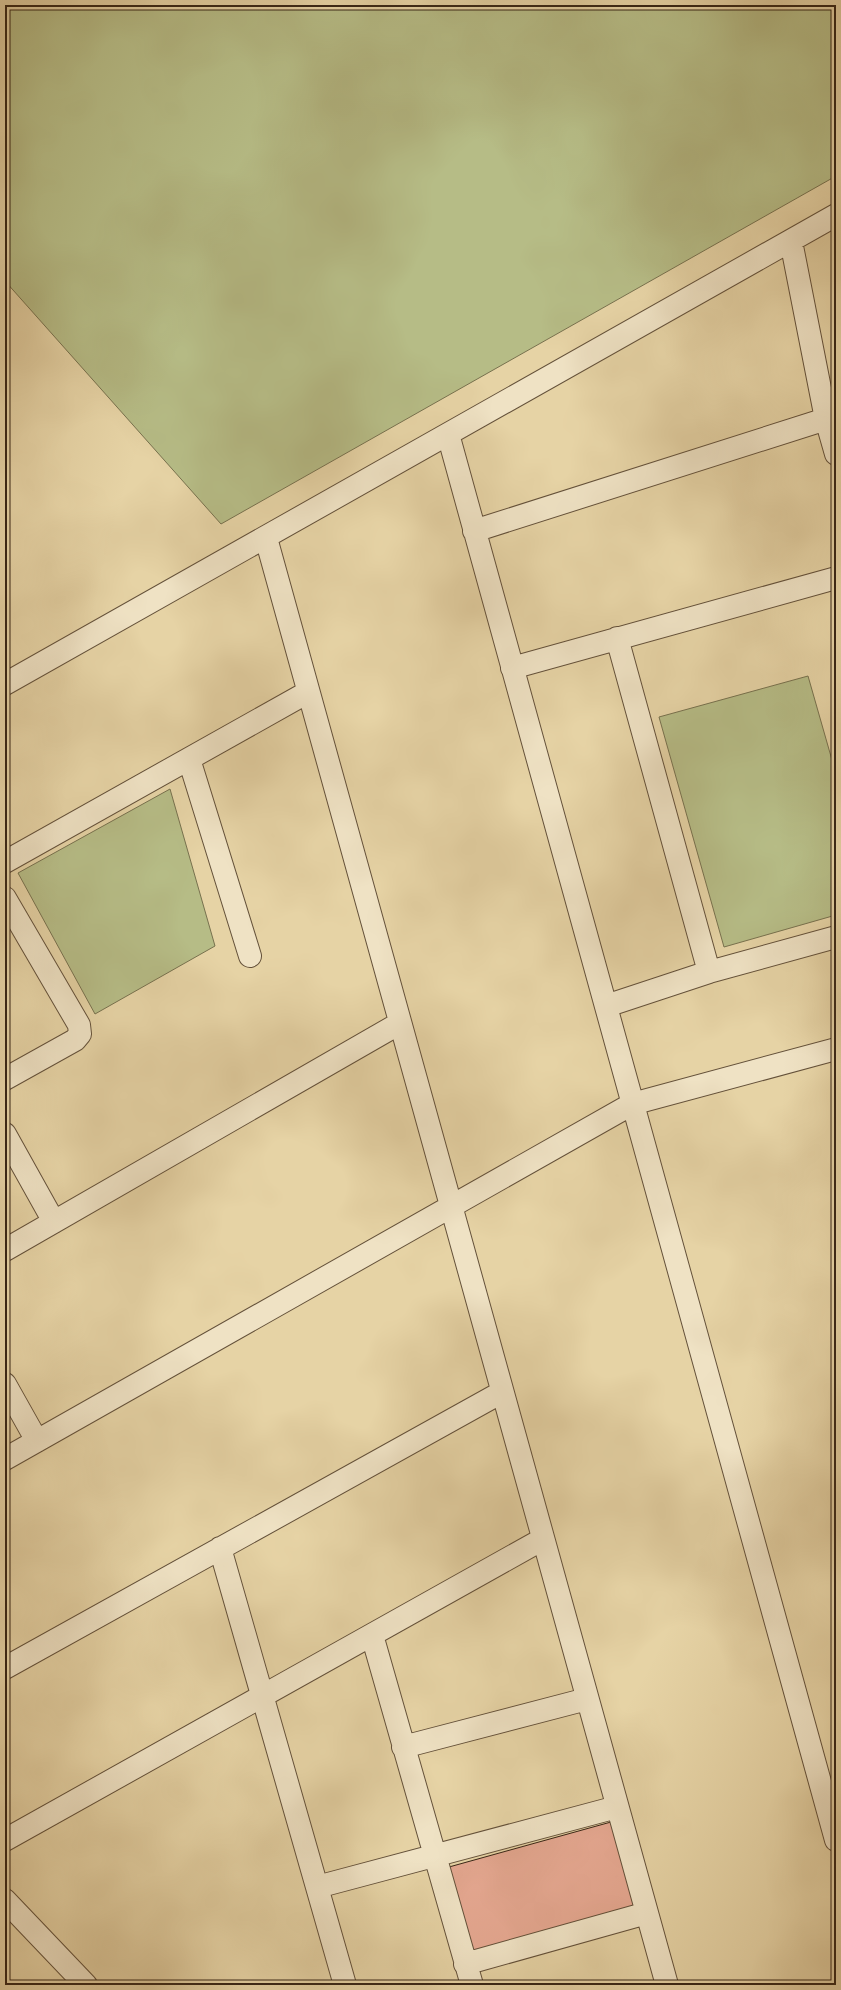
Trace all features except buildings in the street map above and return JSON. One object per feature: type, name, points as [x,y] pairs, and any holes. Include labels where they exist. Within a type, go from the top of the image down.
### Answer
[{"type":"street","points":[[5,684],[836,215]]},
{"type":"street","points":[[791,241],[826,419],[836,454]]},
{"type":"street","points":[[474,530],[826,419]]},
{"type":"street","points":[[448,434],[836,1840]]},
{"type":"street","points":[[266,538],[667,1985]]},
{"type":"street","points":[[512,668],[836,578]]},
{"type":"street","points":[[617,638],[709,972]]},
{"type":"street","points":[[5,862],[308,692]]},
{"type":"street","points":[[189,759],[250,956]]},
{"type":"street","points":[[5,898],[79,1025],[80,1034],[75,1040],[5,1079]]},
{"type":"street","points":[[606,1006],[709,972],[836,937]]},
{"type":"street","points":[[5,1250],[400,1023]]},
{"type":"street","points":[[5,1459],[632,1104],[836,1048]]},
{"type":"street","points":[[5,1134],[54,1222]]},
{"type":"street","points":[[5,1384],[37,1441]]},
{"type":"street","points":[[5,1668],[502,1392]]},
{"type":"street","points":[[5,1840],[543,1539]]},
{"type":"street","points":[[220,1548],[345,1985]]},
{"type":"street","points":[[372,1635],[472,1985]]},
{"type":"street","points":[[403,1747],[587,1699]]},
{"type":"street","points":[[317,1887],[617,1807]]},
{"type":"street","points":[[5,1900],[86,1985]]},
{"type":"street","points":[[466,1964],[647,1913]]},
{"type":"green space","points":[[5,5],[836,5],[836,176],[221,524],[5,281]]},
{"type":"green space","points":[[808,676],[836,774],[836,915],[724,947],[659,717]]},
{"type":"green space","points":[[170,789],[215,946],[95,1014],[18,873]]}]
